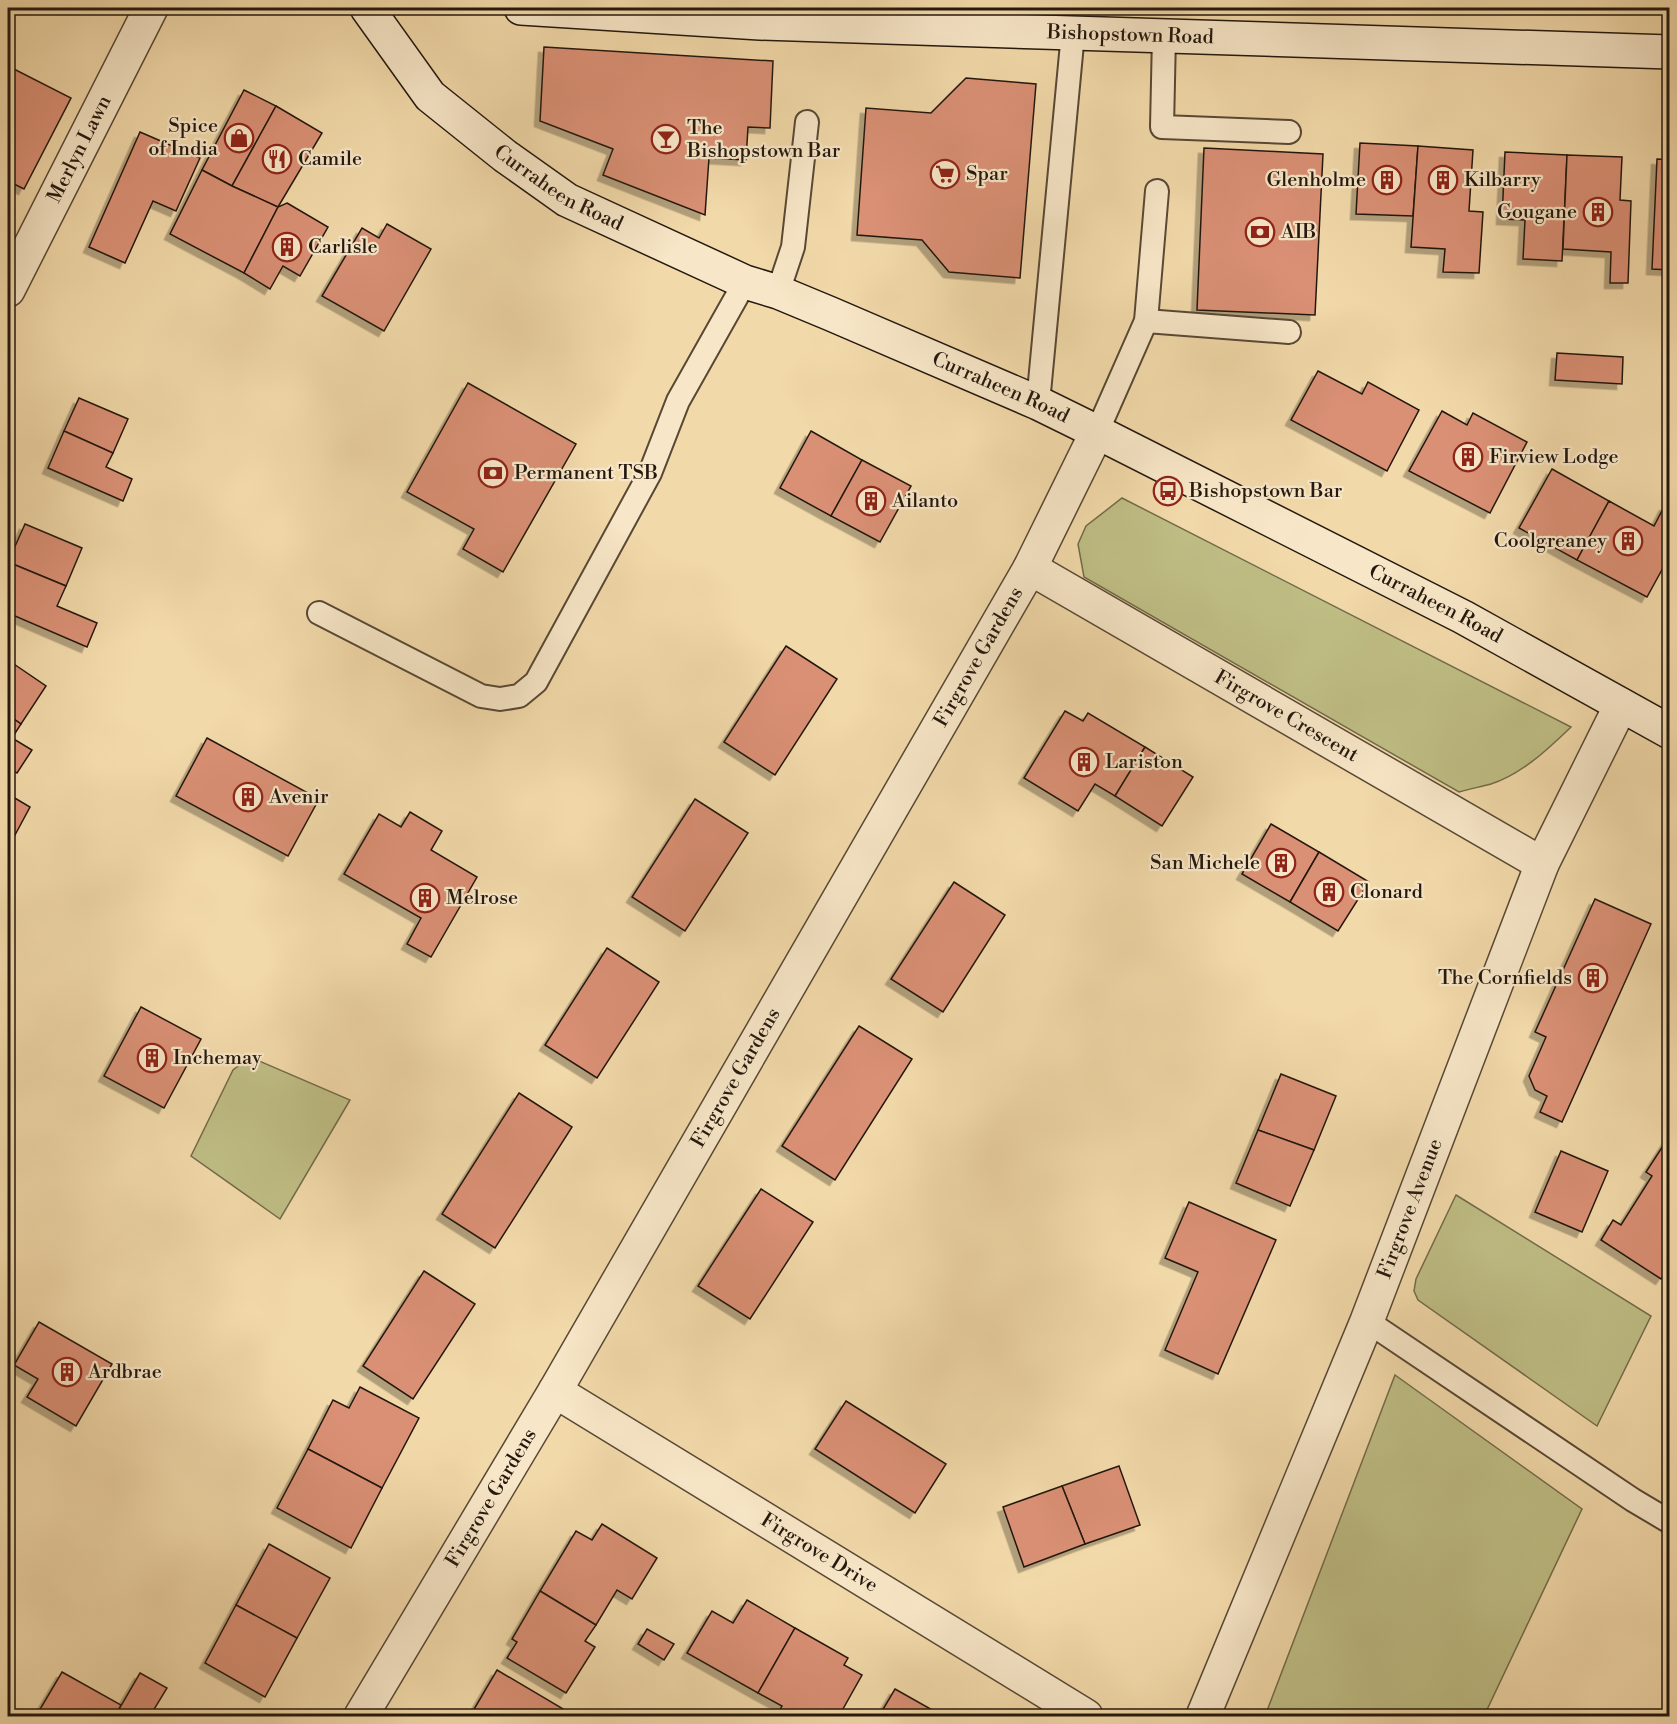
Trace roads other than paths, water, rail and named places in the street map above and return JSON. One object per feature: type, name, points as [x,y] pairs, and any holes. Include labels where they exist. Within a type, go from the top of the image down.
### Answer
[{"type":"street","name":"Merlyn Lawn","points":[[8,290],[151,8]]},
{"type":"street","name":"Curraheen Road","points":[[367,8],[430,96],[505,156],[567,200],[745,282],[778,292],[1038,403],[1463,617],[1670,732]]},
{"type":"street","name":"Bishopstown Road","points":[[521,8],[760,23],[1670,52]]},
{"type":"street","name":"Firgrove Gardens","points":[[360,1716],[555,1391],[1030,568],[1097,432]]},
{"type":"street","name":"Firgrove Crescent","points":[[1030,568],[1542,864]]},
{"type":"street","name":"Firgrove Avenue","points":[[1203,1716],[1367,1321],[1542,864],[1621,705]]},
{"type":"street","name":"Firgrove Drive","points":[[555,1391],[1086,1716]]},
{"type":"lane","points":[[1038,403],[1073,33]]},
{"type":"lane","points":[[1164,36],[1162,127],[1289,132]]},
{"type":"lane","points":[[778,292],[793,247],[807,122]]},
{"type":"lane","points":[[1097,432],[1146,321],[1157,191]]},
{"type":"lane","points":[[319,613],[481,696],[500,699],[519,696],[536,682],[645,484],[678,401],[745,282]]},
{"type":"lane","points":[[1146,321],[1289,332]]},
{"type":"lane","points":[[1367,1321],[1663,1518]]},
{"type":"place","name":"Spice of India","points":[[239,138]]},
{"type":"place","name":"The Bishopstown Bar","points":[[666,139]]},
{"type":"place","name":"Camile","points":[[277,159]]},
{"type":"place","name":"Spar","points":[[945,174]]},
{"type":"place","name":"Glenholme","points":[[1387,180]]},
{"type":"place","name":"Kilbarry","points":[[1443,180]]},
{"type":"place","name":"Gougane","points":[[1598,212]]},
{"type":"place","name":"AIB","points":[[1260,232]]},
{"type":"place","name":"Carlisle","points":[[287,247]]},
{"type":"place","name":"Firview Lodge","points":[[1468,457]]},
{"type":"place","name":"Permanent TSB","points":[[493,473]]},
{"type":"place","name":"Bishopstown Bar","points":[[1168,491]]},
{"type":"place","name":"Ailanto","points":[[871,501]]},
{"type":"place","name":"Coolgreaney","points":[[1628,541]]},
{"type":"place","name":"Lariston","points":[[1084,762]]},
{"type":"place","name":"Avenir","points":[[248,797]]},
{"type":"place","name":"San Michele","points":[[1281,863]]},
{"type":"place","name":"Clonard","points":[[1329,892]]},
{"type":"place","name":"Melrose","points":[[425,898]]},
{"type":"place","name":"The Cornfields","points":[[1593,978]]},
{"type":"place","name":"Inchemay","points":[[152,1058]]},
{"type":"place","name":"Ardbrae","points":[[67,1372]]}]
